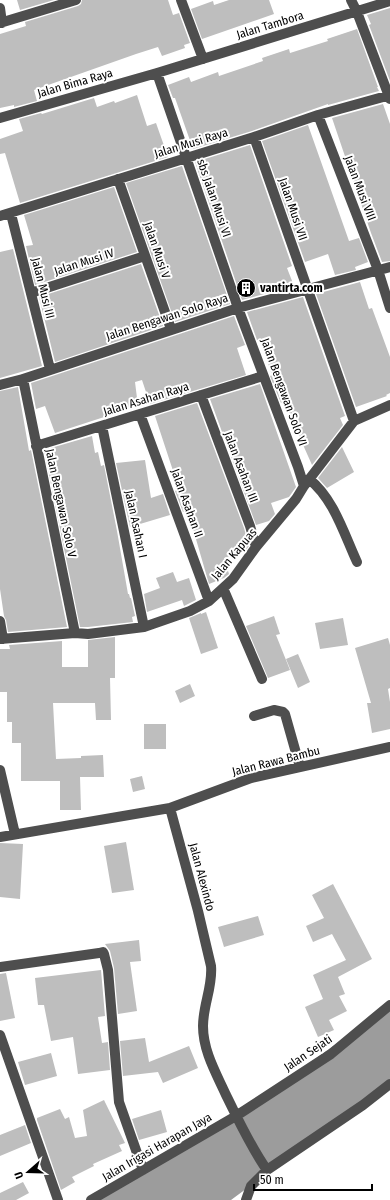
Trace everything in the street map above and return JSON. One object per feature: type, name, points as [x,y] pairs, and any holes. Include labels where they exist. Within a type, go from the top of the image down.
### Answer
[{"type":"street","points":[[0,8],[1,23],[76,0]]},
{"type":"street","points":[[181,0],[203,59]]},
{"type":"street","points":[[351,0],[390,96]]},
{"type":"street","name":"Jalan Tambora","points":[[157,73],[390,1]]},
{"type":"street","name":"Jalan Bima Raya","points":[[0,118],[157,73]]},
{"type":"street","name":"sbs Jalan Musi VI","points":[[157,73],[238,308]]},
{"type":"street","name":"Jalan Musi Raya","points":[[0,216],[11,214],[254,137],[318,115],[390,96]]},
{"type":"street","name":"Jalan Musi VIII","points":[[318,115],[378,270],[390,308]]},
{"type":"street","name":"Jalan Musi VII","points":[[254,137],[354,421]]},
{"type":"street","name":"Jalan Musi V","points":[[118,179],[171,329]]},
{"type":"street","name":"Jalan Musi III","points":[[11,214],[50,369]]},
{"type":"street","name":"Jalan Musi IV","points":[[31,293],[146,256]]},
{"type":"street","name":"Jalan Bengawan Solo Raya","points":[[0,384],[23,379],[238,308],[390,267]]},
{"type":"street","name":"Jalan Bengawan Solo VI","points":[[238,308],[298,467],[306,483]]},
{"type":"street","name":"Jalan Asahan Raya","points":[[36,446],[264,376]]},
{"type":"street","name":"Jalan Bengawan Solo V","points":[[23,379],[75,633]]},
{"type":"street","name":"Jalan Asahan III","points":[[201,395],[250,526],[256,547]]},
{"type":"street","points":[[354,421],[390,405]]},
{"type":"street","name":"Jalan Asahan II","points":[[140,414],[209,601]]},
{"type":"street","name":"Jalan Kapuas","points":[[2,639],[75,633],[88,634],[144,627],[190,611],[209,601],[233,579],[256,547],[296,499],[306,483],[354,421]]},
{"type":"street","name":"Jalan Asahan I","points":[[102,426],[144,627]]},
{"type":"street","points":[[306,483],[324,493],[357,562]]},
{"type":"street","points":[[223,588],[262,679]]},
{"type":"street","points":[[0,621],[2,639]]},
{"type":"street","points":[[254,716],[274,710],[285,714],[300,767]]},
{"type":"street","name":"Jalan Rawa Bambu","points":[[170,808],[242,781],[390,747]]},
{"type":"street","points":[[0,770],[15,834]]},
{"type":"street","points":[[0,837],[170,808]]},
{"type":"street","name":"Jalan Alexindo","points":[[170,808],[196,904],[210,966],[211,980],[206,998],[203,1024],[204,1041],[210,1061],[241,1128],[254,1153],[267,1170]]},
{"type":"street","points":[[0,967],[103,952],[108,970],[119,1102],[143,1170]]},
{"type":"street","name":"Jalan Sejati","points":[[236,1116],[336,1051],[390,1005]]},
{"type":"street","points":[[0,1035],[58,1200]]},
{"type":"street","points":[[246,1200],[251,1186],[267,1170],[363,1105],[390,1084]]},
{"type":"street","name":"Jalan Irigasi Harapan Jaya","points":[[91,1200],[236,1116]]},
{"type":"shaded area","points":[[390,1005],[390,1083],[231,1200],[91,1200],[236,1116]]},
{"type":"building","points":[[17,0],[54,0],[20,10]]},
{"type":"building","points":[[82,0],[168,0],[173,15],[179,13],[190,43],[184,45],[185,48],[162,56],[158,47],[136,54],[34,90],[37,101],[14,107],[14,105],[0,108],[0,34],[26,26],[25,22],[78,6],[81,4]]},
{"type":"building","points":[[229,0],[269,0],[274,14],[202,39],[191,9],[213,1],[214,5]]},
{"type":"building","points":[[390,8],[390,81],[369,25],[371,24],[367,15]]},
{"type":"building","points":[[357,29],[379,91],[328,104],[252,131],[193,149],[175,98],[173,98],[168,85],[189,77],[191,82],[218,72],[219,76],[263,61],[262,58],[289,49],[290,53],[328,41],[327,39]]},
{"type":"building","points":[[137,95],[147,126],[156,123],[168,157],[20,203],[5,153],[0,154],[0,139],[23,131],[19,119],[42,114],[94,98],[97,107],[114,101],[115,103]]},
{"type":"building","points":[[383,104],[390,124],[390,261],[382,262],[332,118]]},
{"type":"building","points":[[308,125],[349,241],[359,238],[368,262],[355,267],[356,270],[335,275],[328,254],[305,262],[262,141]]},
{"type":"building","points":[[250,145],[292,266],[287,268],[294,286],[242,300],[195,162]]},
{"type":"building","points":[[182,166],[230,304],[175,322],[126,183]]},
{"type":"building","points":[[114,187],[137,252],[35,285],[26,246],[33,245],[24,215]]},
{"type":"building","points":[[13,249],[42,366],[0,378],[0,252]]},
{"type":"building","points":[[141,264],[163,326],[55,362],[39,297]]},
{"type":"building","points":[[360,282],[369,309],[372,308],[390,357],[390,393],[386,395],[387,396],[356,407],[316,294]]},
{"type":"building","points":[[303,297],[345,416],[340,418],[343,425],[312,465],[284,402],[281,403],[270,376],[272,375],[260,340],[257,340],[247,312]]},
{"type":"building","points":[[234,316],[245,345],[237,348],[246,375],[150,404],[142,380],[135,382],[138,406],[55,433],[45,406],[36,409],[31,383]]},
{"type":"building","points":[[260,384],[296,487],[289,497],[271,503],[275,514],[269,521],[256,525],[210,399]]},
{"type":"building","points":[[18,387],[29,451],[31,450],[67,627],[8,632],[0,589],[0,391]]},
{"type":"building","points":[[197,403],[244,528],[249,546],[245,551],[224,558],[229,574],[224,578],[209,584],[191,522],[186,511],[183,512],[175,491],[179,489],[155,416]]},
{"type":"building","points":[[92,436],[95,453],[98,452],[101,466],[104,465],[128,594],[131,598],[135,616],[132,617],[133,622],[80,627],[44,450]]},
{"type":"building","points":[[342,447],[354,472],[327,488],[318,478]]},
{"type":"building","points":[[145,460],[151,498],[163,494],[170,515],[130,527],[116,463]]},
{"type":"building","points":[[173,572],[177,582],[189,578],[196,600],[184,606],[182,600],[147,612],[144,594],[160,588],[156,578]]},
{"type":"building","points":[[206,612],[218,648],[201,654],[189,618]]},
{"type":"building","points":[[274,616],[280,634],[276,635],[290,670],[268,678],[246,626]]},
{"type":"building","points":[[343,618],[348,645],[320,649],[315,623]]},
{"type":"building","points":[[115,637],[115,678],[110,678],[111,720],[96,720],[95,703],[53,703],[56,759],[103,755],[104,777],[80,777],[81,810],[60,810],[60,781],[21,781],[21,743],[12,743],[12,722],[7,722],[7,692],[0,692],[0,649],[10,649],[9,645],[62,641],[62,667],[88,667],[88,640]]},
{"type":"building","points":[[388,638],[390,645],[390,688],[388,689],[390,702],[390,729],[372,733],[367,703],[371,703],[355,648]]},
{"type":"building","points":[[298,654],[310,682],[298,688],[286,659]]},
{"type":"building","points":[[190,684],[195,696],[180,703],[175,691]]},
{"type":"building","points":[[144,724],[166,724],[166,749],[144,749]]},
{"type":"building","points":[[142,776],[145,789],[133,792],[130,779]]},
{"type":"building","points":[[126,842],[134,890],[112,893],[104,846]]},
{"type":"building","points":[[0,843],[23,844],[20,899],[0,897]]},
{"type":"building","points":[[333,884],[372,959],[338,977],[345,994],[339,996],[347,1011],[329,1020],[334,1030],[318,1037],[305,1007],[323,999],[313,975],[346,960],[332,934],[313,942],[306,926],[324,918],[312,895]]},
{"type":"building","points":[[258,916],[264,935],[224,947],[218,927]]},
{"type":"building","points":[[139,940],[141,961],[130,962],[137,1011],[118,1014],[114,968],[110,951],[105,944]]},
{"type":"building","points":[[101,970],[105,1016],[98,1017],[102,1043],[108,1042],[110,1070],[78,1074],[73,1037],[51,1041],[44,1005],[38,1005],[35,978]]},
{"type":"building","points":[[6,973],[15,1018],[0,1021],[0,974]]},
{"type":"building","points":[[145,1038],[149,1062],[189,1046],[198,1068],[163,1083],[158,1072],[123,1076],[120,1041]]},
{"type":"building","points":[[51,1053],[57,1076],[25,1085],[18,1062]]},
{"type":"building","points":[[104,1100],[125,1143],[119,1145],[122,1151],[93,1164],[94,1166],[72,1177],[75,1182],[61,1190],[37,1118],[60,1109],[65,1119],[69,1117],[75,1138],[87,1136],[83,1110]]},
{"type":"building","points":[[161,1110],[167,1132],[139,1140],[132,1119]]},
{"type":"building","points":[[25,1125],[31,1143],[0,1156],[0,1135]]},
{"type":"building","points":[[23,1182],[29,1193],[16,1200],[0,1200],[0,1193]]},
{"type":"place","name":"vantirta.com","points":[[246,288]]}]
